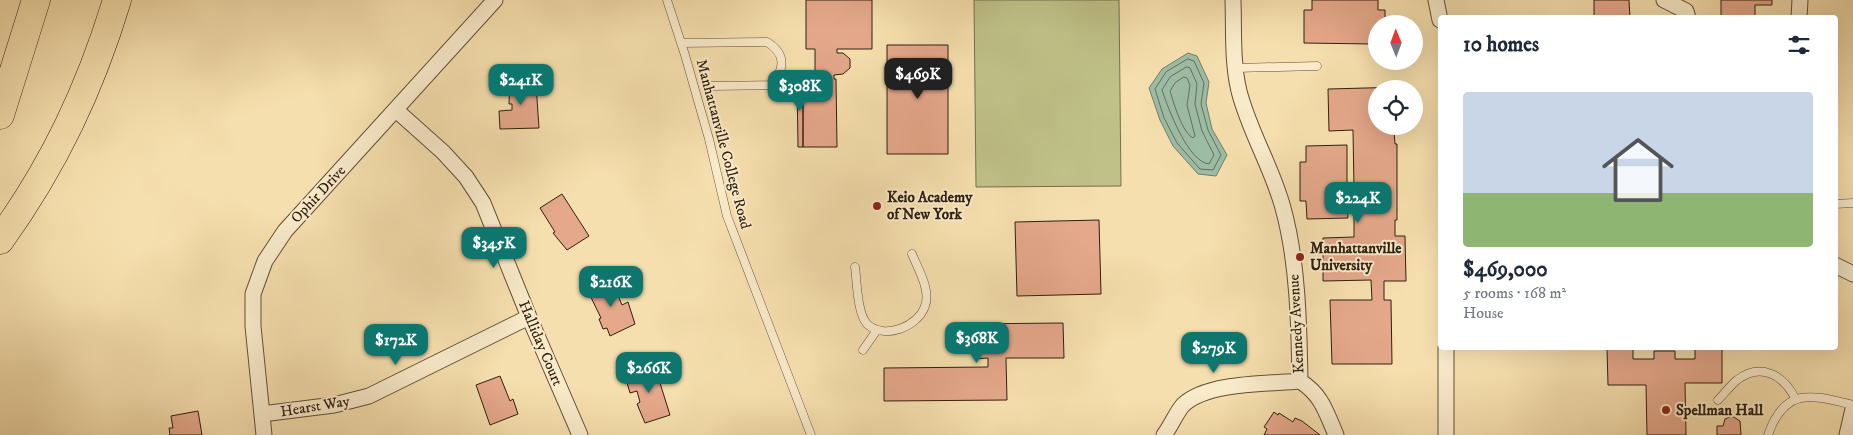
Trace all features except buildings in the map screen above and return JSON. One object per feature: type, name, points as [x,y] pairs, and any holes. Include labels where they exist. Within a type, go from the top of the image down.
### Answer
[{"type":"highway","points":[[0,115],[36,0]]},
{"type":"highway","points":[[6,232],[46,169],[71,124],[93,74],[118,0]]},
{"type":"street","name":"Ophir Drive","points":[[264,435],[253,326],[254,294],[265,261],[285,231],[494,0]]},
{"type":"street","name":"Kennedy Avenue","points":[[1164,435],[1182,406],[1196,395],[1213,389],[1300,381],[1300,341],[1293,264],[1284,210],[1239,90],[1236,68],[1233,0]]},
{"type":"street","points":[[1436,0],[1439,15]]},
{"type":"street","points":[[1664,0],[1690,15]]},
{"type":"street","points":[[1799,15],[1800,0]]},
{"type":"street","name":"Halliday Court","points":[[396,110],[443,152],[466,177],[484,203],[529,317],[580,435]]},
{"type":"street","points":[[1838,266],[1853,274]]},
{"type":"street","name":"Hearst Way","points":[[262,414],[334,405],[369,396],[529,317]]},
{"type":"street","points":[[1446,350],[1446,435]]},
{"type":"street","points":[[1300,381],[1313,390],[1319,398],[1336,435]]},
{"type":"street","points":[[1847,435],[1853,407]]},
{"type":"lane","name":"Manhattanville College Road","points":[[667,0],[682,43],[709,139],[727,216],[811,435]]},
{"type":"lane","points":[[682,43],[767,42],[776,48],[782,58],[780,74],[772,85],[711,86]]},
{"type":"lane","points":[[1236,68],[1317,66]]},
{"type":"lane","points":[[1838,204],[1853,203]]},
{"type":"lane","points":[[855,267],[861,310],[866,323],[877,330],[888,332],[911,323],[925,306],[926,293],[912,254]]},
{"type":"lane","points":[[863,350],[877,330]]},
{"type":"lane","points":[[1718,400],[1738,380],[1763,371],[1781,379],[1795,398]]},
{"type":"lane","points":[[1768,435],[1775,418],[1795,398],[1809,396],[1824,398],[1853,407]]},
{"type":"green space","points":[[974,0],[1119,0],[1121,186],[976,187]]},
{"type":"water","points":[[1188,53],[1197,56],[1209,82],[1206,103],[1212,129],[1227,155],[1216,176],[1198,174],[1173,146],[1160,120],[1149,88],[1162,69]]},
{"type":"place","name":"Keio Academy of New York","points":[[877,206]]},
{"type":"place","name":"Manhattanville University","points":[[1300,257]]},
{"type":"place","name":"Spellman Hall","points":[[1666,410]]}]
